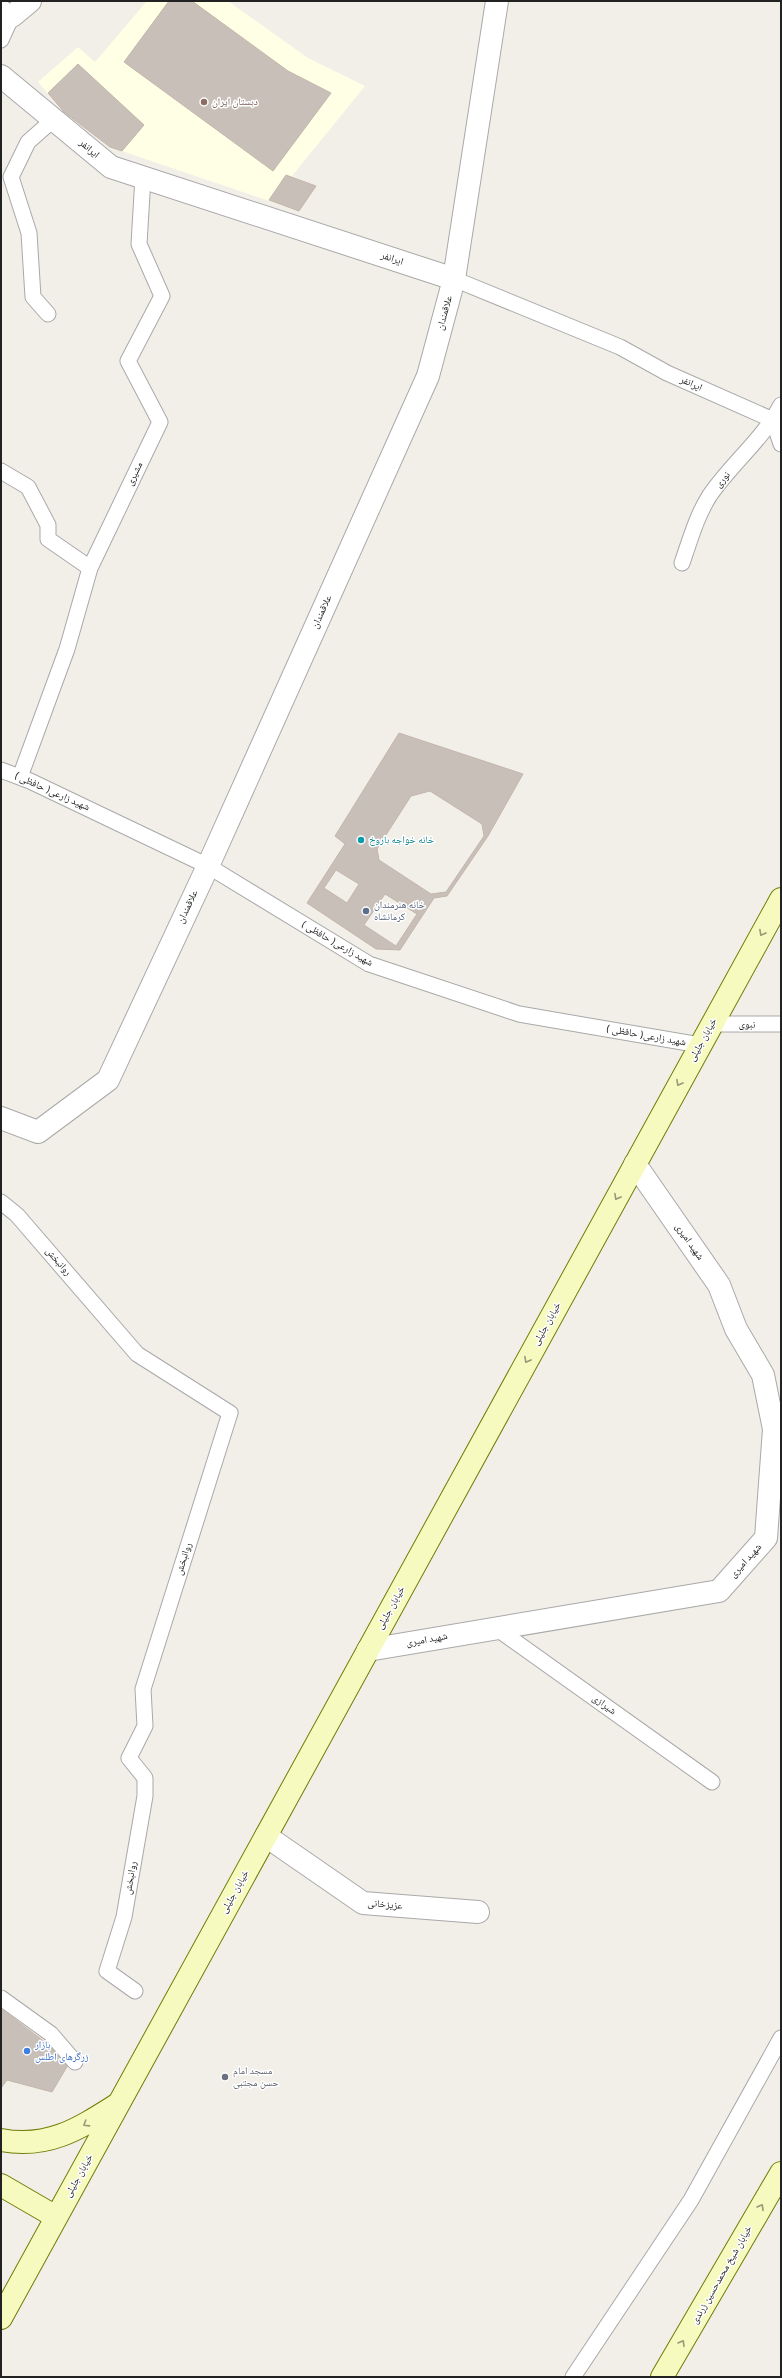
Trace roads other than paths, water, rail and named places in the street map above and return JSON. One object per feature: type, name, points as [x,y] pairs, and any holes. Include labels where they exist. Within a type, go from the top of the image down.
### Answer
[{"type":"main road","name":"خیابان جلیلی","points":[[1,2318],[781,899]]},
{"type":"main road","points":[[1,2140],[49,2139],[75,2131],[119,2103]]},
{"type":"main road","name":"خیابان شیخ محمدحسین زرندی","points":[[662,2377],[781,2173]]},
{"type":"main road","points":[[1,2185],[56,2217]]},
{"type":"street","points":[[6,11],[30,1]]},
{"type":"street","name":"علاقمندان","points":[[1,1118],[38,1132],[108,1080],[208,866],[428,376],[454,279],[497,1]]},
{"type":"street","name":"ایرانفر","points":[[1,76],[111,167],[454,279]]},
{"type":"street","name":"شهید امیری","points":[[368,1650],[719,1591],[766,1538],[776,1476],[774,1428],[763,1375],[736,1329],[719,1285],[635,1164]]},
{"type":"street","name":"عزیزخانی","points":[[266,1836],[363,1903],[478,1912]]},
{"type":"lane","points":[[1,40],[6,11]]},
{"type":"lane","points":[[48,314],[33,297],[29,233],[11,177],[28,142],[54,119]]},
{"type":"lane","name":"مشیری","points":[[20,777],[67,649],[90,568],[160,422],[128,361],[162,296],[139,244],[143,177]]},
{"type":"lane","name":"ایرانفر","points":[[454,279],[620,347],[667,373],[773,420]]},
{"type":"lane","name":"نوری","points":[[682,563],[696,523],[710,495],[773,420],[781,405]]},
{"type":"lane","points":[[773,420],[781,444]]},
{"type":"lane","points":[[1,471],[28,487],[48,525],[48,539],[90,568]]},
{"type":"lane","name":"شهید زارعی( حافظی )","points":[[1,770],[20,777],[208,866],[369,964],[519,1014],[700,1045]]},
{"type":"lane","name":"نبوی","points":[[712,1024],[781,1024]]},
{"type":"lane","name":"روانبخش","points":[[1,1202],[17,1215],[137,1354],[230,1413],[143,1689],[145,1726],[129,1758],[145,1778],[145,1796],[124,1917],[106,1971],[135,1991]]},
{"type":"lane","name":"شیرازی","points":[[496,1628],[712,1782]]},
{"type":"lane","points":[[1,1998],[51,2034],[76,2062]]},
{"type":"lane","points":[[573,2377],[692,2200],[781,2038]]},
{"type":"place","name":"دبستان ایران","points":[[204,102]]},
{"type":"place","name":"خانه خواجه باروخ","points":[[361,840]]},
{"type":"place","name":"خانه هنرمندان کرمانشاه","points":[[366,911]]},
{"type":"place","name":"بازار زرگرهای اطلس","points":[[27,2051]]},
{"type":"place","name":"مسجد امام حسن مجتبی","points":[[225,2077]]}]
